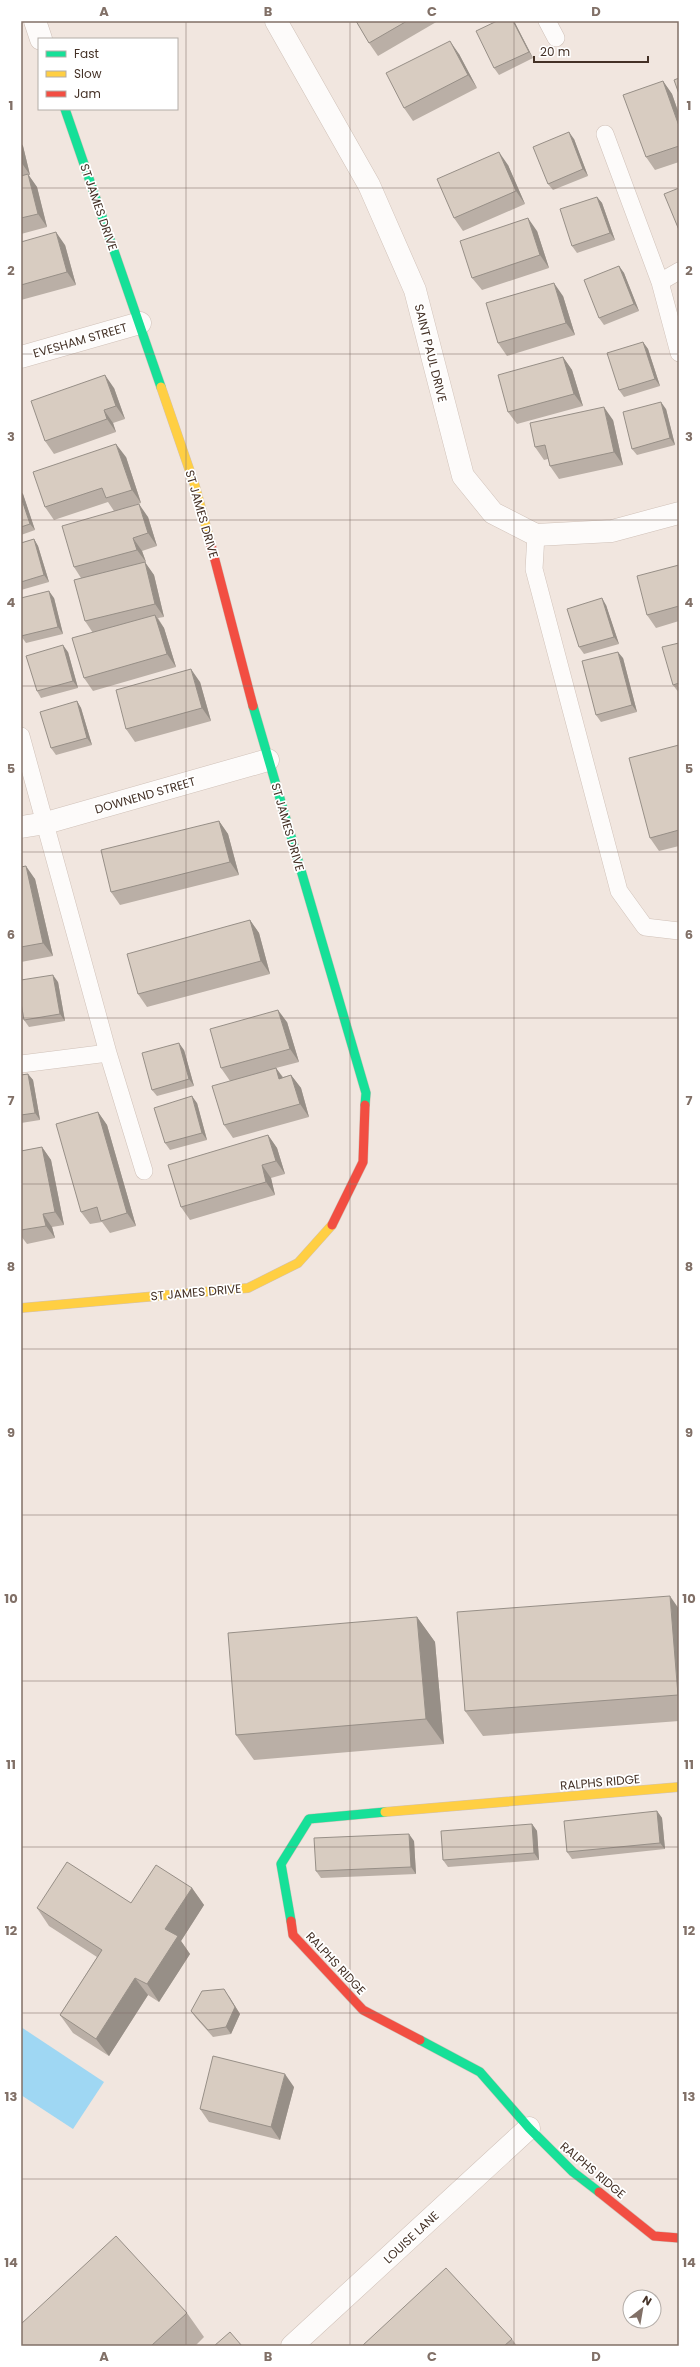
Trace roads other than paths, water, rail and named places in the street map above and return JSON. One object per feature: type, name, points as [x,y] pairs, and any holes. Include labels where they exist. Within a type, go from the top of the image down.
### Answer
[{"type":"street","points":[[35,21],[41,38]]},
{"type":"street","name":"SAINT PAUL DRIVE","points":[[276,21],[369,185],[415,290],[463,476],[493,513],[536,535]]},
{"type":"street","name":"ST JAMES DRIVE","points":[[21,1308],[248,1288],[298,1263],[334,1223],[363,1162],[366,1092],[268,760],[195,486],[66,110]]},
{"type":"street","name":"EVESHAM STREET","points":[[21,357],[140,323]]},
{"type":"street","points":[[536,535],[612,531],[679,513]]},
{"type":"street","name":"DOWNEND STREET","points":[[21,827],[46,823],[268,760]]},
{"type":"street","name":"RALPHS RIDGE","points":[[679,1787],[309,1819],[281,1864],[293,1935],[363,2010],[480,2072],[529,2128],[573,2172],[654,2236],[679,2238]]},
{"type":"street","name":"LOUISE LANE","points":[[292,2346],[529,2128]]},
{"type":"lane","points":[[546,21],[556,38]]},
{"type":"lane","points":[[605,134],[660,282],[679,353]]},
{"type":"lane","points":[[660,282],[679,271]]},
{"type":"lane","points":[[536,535],[536,576],[619,891],[646,927],[679,931]]},
{"type":"lane","points":[[21,736],[108,1053],[144,1171]]},
{"type":"lane","points":[[21,1064],[108,1053]]},
{"type":"water","points":[[21,2027],[104,2082],[73,2129],[21,2095]]}]
